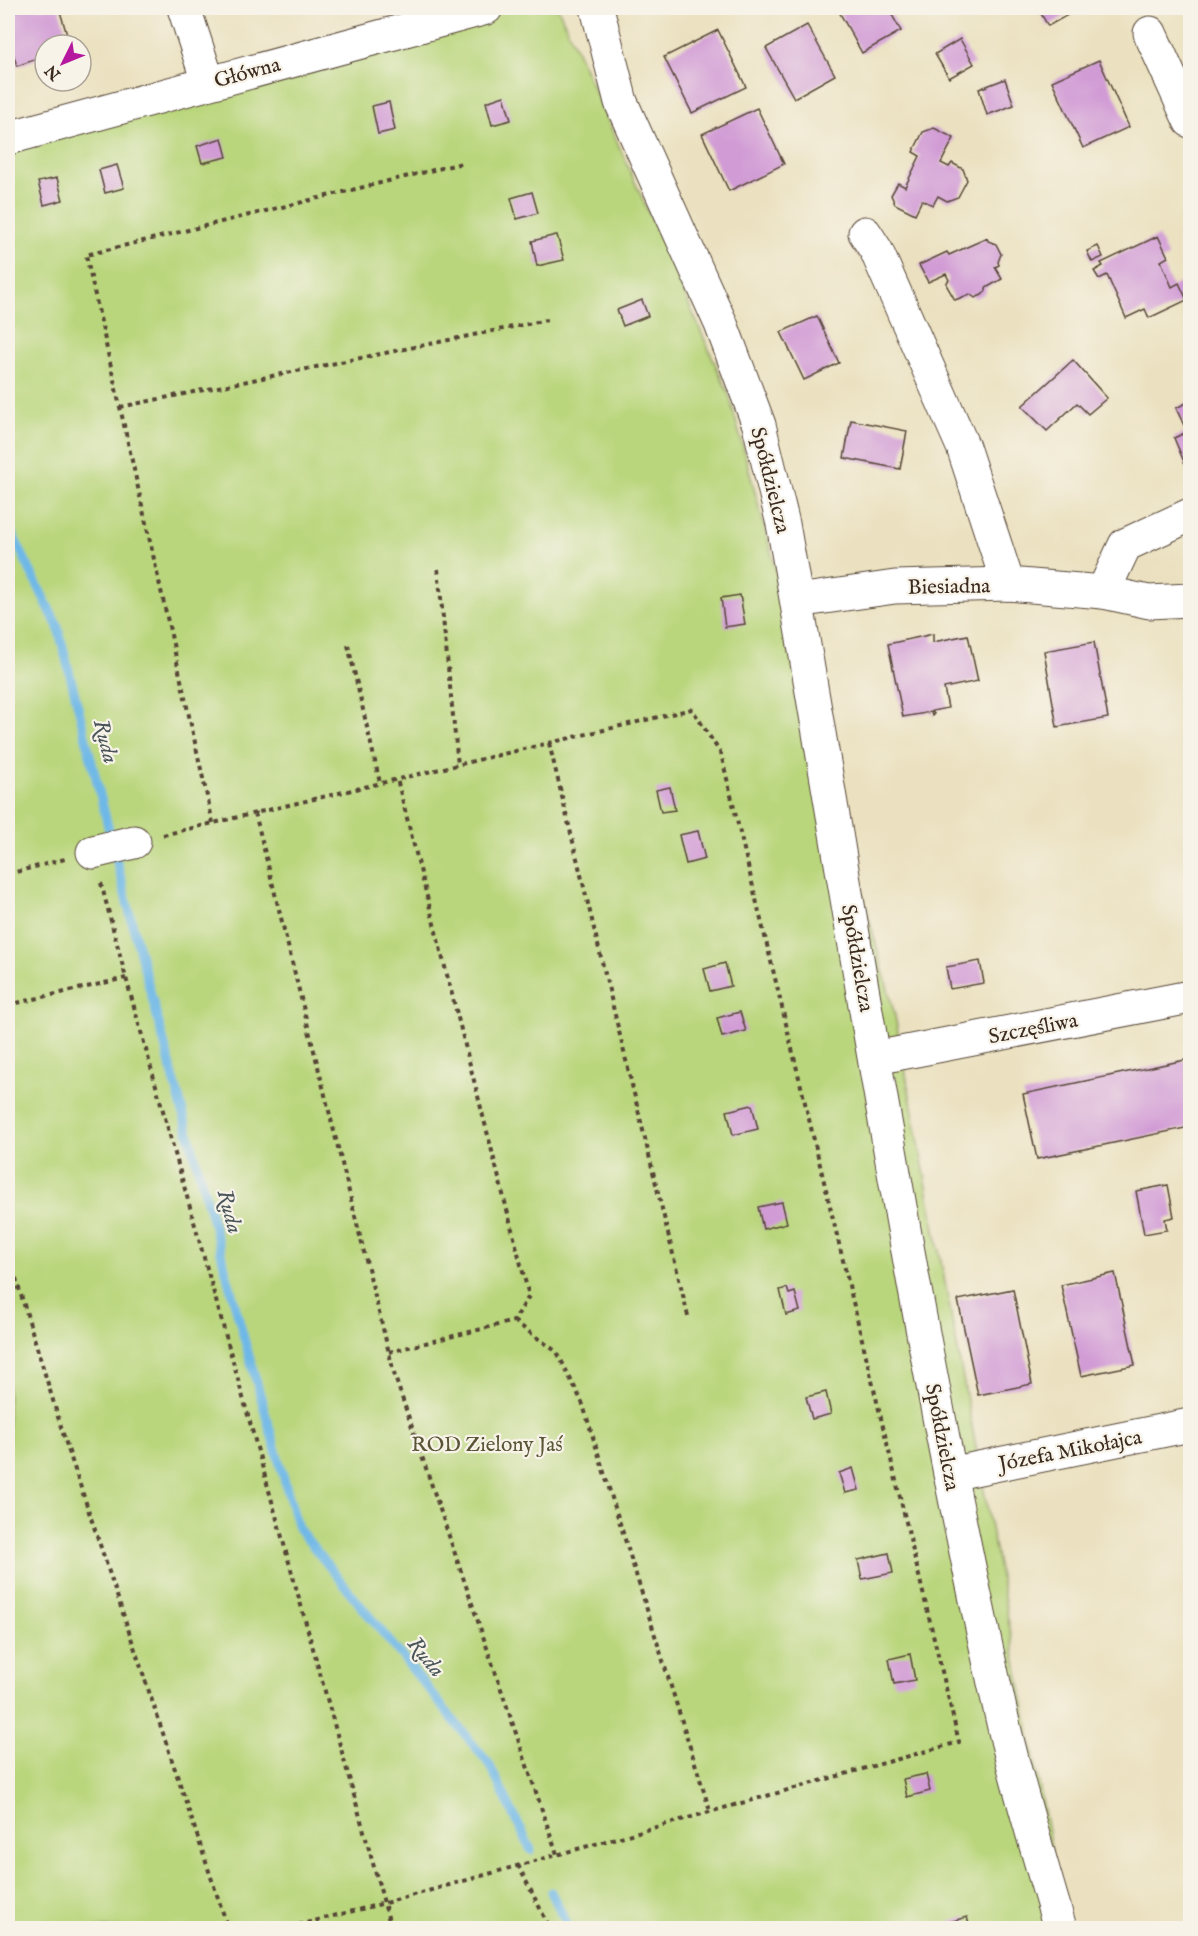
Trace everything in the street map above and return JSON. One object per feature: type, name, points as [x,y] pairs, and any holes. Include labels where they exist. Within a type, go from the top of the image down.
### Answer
[{"type":"street","points":[[184,8],[208,82]]},
{"type":"street","name":"Główna","points":[[8,138],[486,8]]},
{"type":"street","name":"Spółdzielcza","points":[[597,8],[621,102],[721,324],[759,425],[783,524],[907,1250],[950,1474],[1005,1731],[1060,1929]]},
{"type":"street","points":[[1150,33],[1191,121]]},
{"type":"street","points":[[865,233],[876,250],[963,447],[1008,584]]},
{"type":"street","points":[[1103,592],[1125,546],[1191,515]]},
{"type":"street","name":"Biesiadna","points":[[797,601],[895,586],[1008,584],[1103,592],[1149,602],[1191,600]]},
{"type":"street","points":[[93,852],[134,842]]},
{"type":"street","name":"Szczęśliwa","points":[[875,1058],[1191,997]]},
{"type":"street","name":"Józefa Mikołajca","points":[[950,1474],[1191,1425]]},
{"type":"path","points":[[213,823],[86,255],[462,163]]},
{"type":"path","points":[[120,407],[547,320]]},
{"type":"path","points":[[438,569],[458,765]]},
{"type":"path","points":[[348,645],[380,783]]},
{"type":"path","points":[[134,842],[692,709],[721,754],[959,1742],[286,1929]]},
{"type":"path","points":[[549,743],[689,1320]]},
{"type":"path","points":[[389,1352],[514,1321],[529,1296],[397,779]]},
{"type":"path","points":[[255,813],[395,1377],[557,1854]]},
{"type":"path","points":[[8,874],[93,852],[391,1929]]},
{"type":"path","points":[[8,1005],[126,978]]},
{"type":"path","points":[[8,1252],[65,1440],[228,1929]]},
{"type":"path","points":[[514,1321],[557,1352],[582,1402],[710,1811]]},
{"type":"path","points":[[518,1866],[550,1929]]},
{"type":"green space","name":"ROD Zielony Jaś","points":[[486,8],[558,8],[729,395],[895,1016],[1066,1928],[8,1928],[8,138]]},
{"type":"building","points":[[8,8],[59,8],[66,33],[33,33],[33,60],[17,66],[8,38]]},
{"type":"building","points":[[837,8],[888,8],[901,31],[862,53]]},
{"type":"building","points":[[1044,8],[1078,9],[1048,26],[1039,10]]},
{"type":"building","points":[[807,25],[835,75],[794,98],[766,48]]},
{"type":"building","points":[[718,30],[746,87],[692,113],[664,57]]},
{"type":"building","points":[[960,39],[974,64],[949,78],[935,54]]},
{"type":"building","points":[[1099,60],[1129,127],[1083,148],[1052,81]]},
{"type":"building","points":[[1005,79],[1014,105],[987,115],[979,89]]},
{"type":"building","points":[[504,96],[511,120],[492,125],[486,102]]},
{"type":"building","points":[[389,102],[395,130],[378,134],[372,106]]},
{"type":"building","points":[[757,108],[784,164],[729,191],[702,134]]},
{"type":"building","points":[[934,128],[954,138],[941,163],[949,167],[952,163],[963,169],[967,180],[958,197],[947,201],[938,196],[933,205],[922,200],[915,214],[895,204],[891,195],[898,183],[905,187],[920,156],[913,152],[923,132]]},
{"type":"building","points":[[222,138],[227,157],[202,163],[197,146]]},
{"type":"building","points":[[117,165],[124,188],[105,193],[99,170]]},
{"type":"building","points":[[57,178],[63,200],[44,205],[38,182]]},
{"type":"building","points":[[532,192],[538,213],[517,219],[511,198]]},
{"type":"building","points":[[557,235],[564,260],[537,266],[532,241]]},
{"type":"building","points":[[1158,236],[1168,257],[1161,261],[1172,287],[1179,283],[1187,300],[1149,318],[1145,309],[1126,318],[1107,275],[1099,279],[1094,271],[1103,266],[1101,263]]},
{"type":"building","points":[[987,238],[988,241],[996,244],[1001,254],[999,265],[995,267],[1002,279],[986,288],[982,295],[975,298],[970,294],[955,300],[947,286],[949,280],[946,274],[928,282],[919,265]]},
{"type":"building","points":[[1098,246],[1103,257],[1092,262],[1087,251]]},
{"type":"building","points":[[642,300],[648,316],[623,326],[617,310]]},
{"type":"building","points":[[817,316],[839,363],[804,380],[781,332]]},
{"type":"building","points":[[1073,360],[1107,398],[1088,414],[1077,403],[1047,431],[1022,406]]},
{"type":"building","points":[[1190,401],[1190,462],[1185,464],[1174,438],[1187,432],[1176,408]]},
{"type":"building","points":[[851,420],[907,431],[900,469],[844,458]]},
{"type":"building","points":[[740,595],[745,624],[725,627],[721,598]]},
{"type":"building","points":[[933,634],[933,642],[968,635],[978,681],[944,688],[948,708],[932,711],[934,714],[932,716],[931,712],[903,717],[888,644]]},
{"type":"building","points":[[1094,642],[1108,718],[1057,727],[1044,651]]},
{"type":"building","points":[[670,787],[675,810],[661,812],[656,790]]},
{"type":"building","points":[[698,831],[705,859],[686,864],[679,835]]},
{"type":"building","points":[[980,961],[984,983],[950,989],[946,967]]},
{"type":"building","points":[[725,963],[731,986],[710,991],[704,969]]},
{"type":"building","points":[[740,1012],[746,1031],[722,1037],[717,1018]]},
{"type":"building","points":[[1190,1059],[1190,1127],[1037,1159],[1023,1094]]},
{"type":"building","points":[[752,1105],[758,1129],[733,1135],[727,1111]]},
{"type":"building","points":[[1168,1185],[1174,1217],[1165,1219],[1167,1230],[1144,1234],[1136,1191]]},
{"type":"building","points":[[782,1202],[787,1223],[763,1229],[758,1207]]},
{"type":"building","points":[[1115,1273],[1135,1365],[1081,1376],[1061,1285]]},
{"type":"building","points":[[787,1288],[789,1294],[795,1292],[800,1311],[786,1315],[780,1290]]},
{"type":"building","points":[[1013,1289],[1032,1384],[978,1395],[958,1300]]},
{"type":"building","points":[[826,1392],[831,1414],[812,1419],[806,1397]]},
{"type":"building","points":[[853,1468],[859,1490],[845,1493],[839,1473]]},
{"type":"building","points":[[889,1553],[893,1573],[862,1579],[858,1560]]},
{"type":"building","points":[[910,1654],[915,1680],[894,1684],[889,1659]]},
{"type":"building","points":[[926,1774],[930,1791],[907,1797],[903,1779]]},
{"type":"building","points":[[967,1917],[970,1928],[943,1928],[942,1924]]},
{"type":"waterway","name":"Ruda","points":[[8,525],[58,627],[138,946],[298,1528],[489,1764],[531,1850]]},
{"type":"waterway","name":"Ruda","points":[[551,1892],[569,1928]]}]
